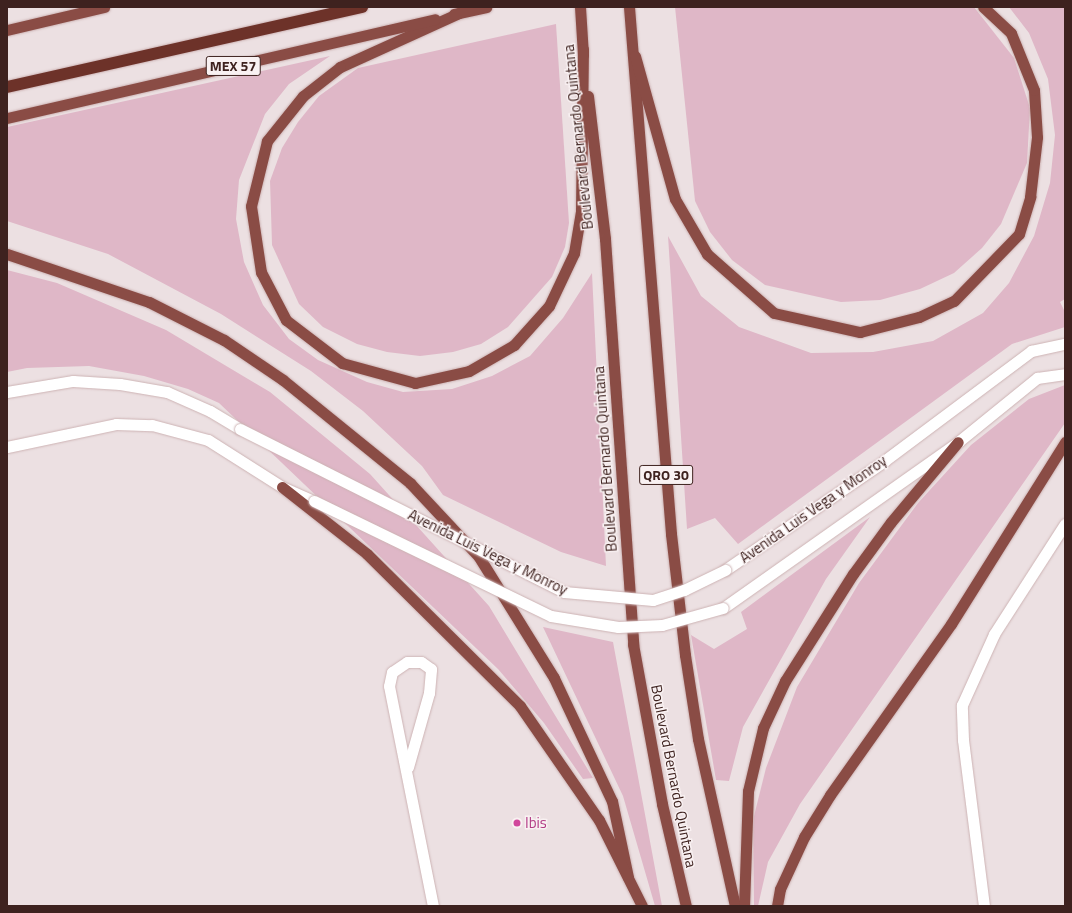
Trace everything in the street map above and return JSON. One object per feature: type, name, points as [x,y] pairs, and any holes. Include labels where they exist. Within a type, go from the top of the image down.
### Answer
[{"type":"highway","points":[[7,30],[104,7]]},
{"type":"highway","points":[[7,87],[362,7]]},
{"type":"highway","name":"MEX 57","points":[[7,118],[486,7]]},
{"type":"highway","name":"Boulevard Bernardo Quintana","points":[[580,7],[582,49],[605,239],[633,644],[662,804],[686,906]]},
{"type":"highway","name":"Boulevard Bernardo Quintana","points":[[629,7],[629,40],[685,655],[698,739],[735,906]]},
{"type":"highway","points":[[629,40],[674,199],[706,254],[774,313],[860,332],[919,317],[954,301],[1019,234],[1030,197],[1037,137],[1034,90],[1011,33],[983,7]]},
{"type":"highway","points":[[459,13],[340,67],[304,96],[267,141],[251,206],[261,272],[286,320],[342,363],[415,383],[469,371],[514,345],[549,306],[574,253],[581,211],[582,49]]},
{"type":"highway","points":[[7,254],[149,302],[224,340],[283,380],[410,483],[479,557],[554,678],[612,801],[628,877]]},
{"type":"highway","points":[[744,906],[748,791],[763,728],[785,681],[853,574],[891,522],[958,442]]},
{"type":"highway","points":[[777,906],[780,889],[804,837],[830,795],[950,624],[1065,442]]},
{"type":"highway","points":[[282,487],[367,554],[520,706],[599,820],[642,906]]},
{"type":"main road","name":"Avenida Luis Vega y Monroy","points":[[7,392],[73,381],[120,384],[167,392],[210,411],[240,429],[564,592],[653,600],[684,590],[725,570],[884,461],[1031,351],[1065,344]]},
{"type":"main road","name":"Avenida Luis Vega y Monroy","points":[[7,447],[116,424],[152,425],[208,440],[282,487],[314,501],[551,616],[618,627],[662,625],[723,608],[958,442],[1037,378],[1065,374]]},
{"type":"main road","points":[[984,906],[963,740],[962,704],[994,634],[1065,524]]},
{"type":"main road","points":[[408,767],[429,693],[430,669],[421,662],[407,662],[392,672],[389,686],[408,767],[433,906]]},
{"type":"shaded area","points":[[675,7],[974,7],[1014,58],[1030,108],[1027,163],[1001,224],[982,248],[954,273],[920,289],[880,300],[841,302],[765,285],[732,260],[710,232],[695,201]]},
{"type":"shaded area","points":[[1009,7],[1065,7],[1065,299],[1060,302],[1065,312],[1065,327],[1012,344],[738,544],[715,518],[687,529],[668,236],[701,296],[739,327],[811,353],[873,352],[933,341],[983,313],[1009,283],[1034,236],[1050,183],[1055,135],[1048,79],[1029,33]]},
{"type":"shaded area","points":[[556,24],[569,223],[565,247],[552,277],[508,327],[481,344],[453,352],[420,356],[387,352],[357,344],[323,327],[299,304],[272,245],[270,181],[282,148],[298,122],[319,96],[358,68]]},
{"type":"shaded area","points":[[330,56],[289,84],[265,114],[239,180],[236,219],[244,262],[263,305],[289,339],[318,360],[367,382],[403,392],[452,389],[492,376],[530,356],[563,318],[592,273],[606,566],[561,552],[443,495],[422,466],[363,411],[311,371],[221,314],[108,254],[7,221],[7,127]]},
{"type":"shaded area","points":[[7,270],[57,283],[166,330],[270,392],[370,474],[489,606],[593,778],[583,779],[544,723],[498,669],[219,403],[188,389],[144,376],[89,366],[27,368],[7,372]]},
{"type":"shaded area","points":[[1065,385],[1065,423],[800,804],[768,862],[758,906],[754,906],[753,820],[766,768],[797,687],[859,583],[918,503],[971,445],[1029,399]]},
{"type":"shaded area","points":[[870,517],[826,579],[743,727],[729,781],[716,780],[691,635],[714,649],[747,629],[741,612]]},
{"type":"shaded area","points":[[543,627],[613,642],[662,906],[655,906],[623,796]]},
{"type":"place","name":"Ibis","points":[[517,823]]}]
